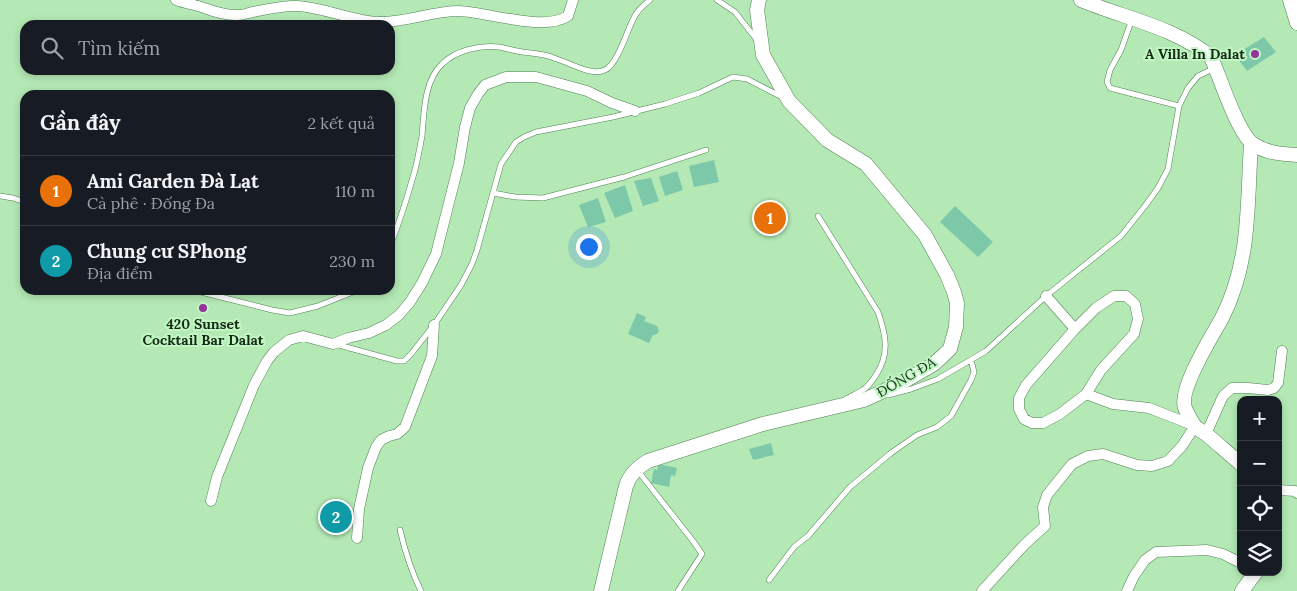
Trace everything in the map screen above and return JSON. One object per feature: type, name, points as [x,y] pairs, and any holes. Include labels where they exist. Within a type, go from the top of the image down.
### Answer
[{"type":"street","points":[[176,0],[230,15],[297,6],[362,20]]},
{"type":"street","points":[[395,20],[441,12],[460,12],[521,21],[543,22],[561,20],[568,16],[573,0]]},
{"type":"street","name":"ĐỐNG ĐA","points":[[637,468],[648,461],[764,424],[864,400],[901,383],[934,364],[950,349],[956,327],[957,303],[947,275],[926,235],[866,164],[826,140],[789,101],[763,55],[757,10],[759,0]]},
{"type":"street","points":[[1081,0],[1165,31],[1192,44],[1211,57],[1234,116],[1251,142],[1274,153],[1297,155]]},
{"type":"street","points":[[1290,0],[1297,23]]},
{"type":"street","points":[[211,501],[216,477],[254,385],[274,352],[289,340],[303,336],[333,344],[369,333],[386,325],[399,315],[410,302],[422,283],[436,254],[459,163],[470,108],[485,85],[506,76],[536,77],[586,91],[635,111]]},
{"type":"street","points":[[1237,461],[1200,430],[1185,408],[1183,398],[1196,366],[1222,316],[1242,262],[1248,214],[1251,142]]},
{"type":"street","points":[[1046,296],[1075,329]]},
{"type":"street","points":[[1114,296],[1126,296],[1134,304],[1138,319],[1134,334],[1101,370],[1086,394],[1060,414],[1043,423],[1032,423],[1024,419],[1019,409],[1019,398],[1026,385],[1075,329],[1096,308],[1114,296]]},
{"type":"street","points":[[357,538],[359,509],[368,468],[376,447],[381,440],[396,434],[405,427],[432,356],[434,325]]},
{"type":"street","points":[[982,591],[1045,526],[1043,507],[1047,494],[1072,464],[1088,456],[1103,454],[1137,465],[1152,466],[1168,461],[1200,430],[1223,396],[1232,388],[1268,390],[1274,388],[1278,383],[1282,351]]},
{"type":"street","points":[[1086,394],[1113,404],[1148,408],[1200,430]]},
{"type":"street","points":[[601,591],[628,479],[637,468]]},
{"type":"street","points":[[1282,490],[1297,493]]},
{"type":"street","points":[[1127,591],[1145,560],[1156,552],[1206,550],[1223,554],[1237,561]]},
{"type":"street","points":[[1242,591],[1253,576]]},
{"type":"lane","points":[[395,232],[408,195],[420,149],[426,96],[430,83],[441,64],[452,56],[464,51],[480,47],[498,47],[544,55],[587,70],[597,72],[604,70],[610,66],[620,49],[636,14],[650,0]]},
{"type":"lane","points":[[717,0],[735,12],[762,47]]},
{"type":"lane","points":[[1132,19],[1121,50],[1110,70],[1107,82],[1110,88],[1179,106]]},
{"type":"lane","points":[[864,400],[893,394],[929,383],[986,351],[1046,296],[1121,236],[1154,194],[1168,169],[1179,106],[1188,88],[1198,76],[1215,68]]},
{"type":"lane","points":[[333,344],[397,361],[404,361],[411,354],[434,325],[461,285],[472,264],[480,242],[501,164],[516,142],[524,137],[536,132],[613,117],[665,104],[698,93],[733,77],[747,79],[789,101]]},
{"type":"lane","points":[[493,193],[515,197],[543,198],[624,177],[706,150]]},
{"type":"lane","points":[[0,196],[20,200]]},
{"type":"lane","points":[[818,216],[878,312],[886,342],[885,358],[871,383],[863,390],[830,408]]},
{"type":"lane","points":[[213,295],[290,313],[318,306],[346,295]]},
{"type":"lane","points":[[769,580],[794,547],[808,536],[850,487],[891,453],[917,435],[937,427],[951,416],[974,372],[971,360]]},
{"type":"lane","points":[[637,468],[702,554],[678,591]]},
{"type":"lane","points":[[400,530],[406,556],[422,591]]},
{"type":"building","name":"A Villa In Dalat","points":[[1264,37],[1276,52],[1247,71],[1235,55]]},
{"type":"building","points":[[714,160],[719,182],[694,187],[689,166]]},
{"type":"building","points":[[677,171],[683,190],[665,196],[659,177]]},
{"type":"building","points":[[651,178],[659,201],[643,206],[634,181]]},
{"type":"building","points":[[625,185],[633,211],[615,218],[604,193]]},
{"type":"building","points":[[598,198],[606,222],[588,227],[579,205]]},
{"type":"building","points":[[955,206],[993,242],[978,257],[940,222]]},
{"type":"building","points":[[637,313],[646,317],[644,321],[657,326],[659,331],[653,335],[649,343],[628,334]]},
{"type":"building","points":[[771,443],[774,455],[753,460],[749,449]]},
{"type":"building","points":[[659,464],[677,468],[675,476],[671,475],[669,487],[651,483],[654,469],[657,470]]},
{"type":"building","points":[[329,501],[353,514],[344,532],[319,521]]},
{"type":"place","name":"A Villa In Dalat","points":[[1255,54]]},
{"type":"place","name":"Ami Garden Đà Lạt","points":[[770,218]]},
{"type":"place","name":"420 Sunset Cocktail Bar Dalat","points":[[203,308]]},
{"type":"place","name":"Chung cư SPhong","points":[[336,517]]}]
